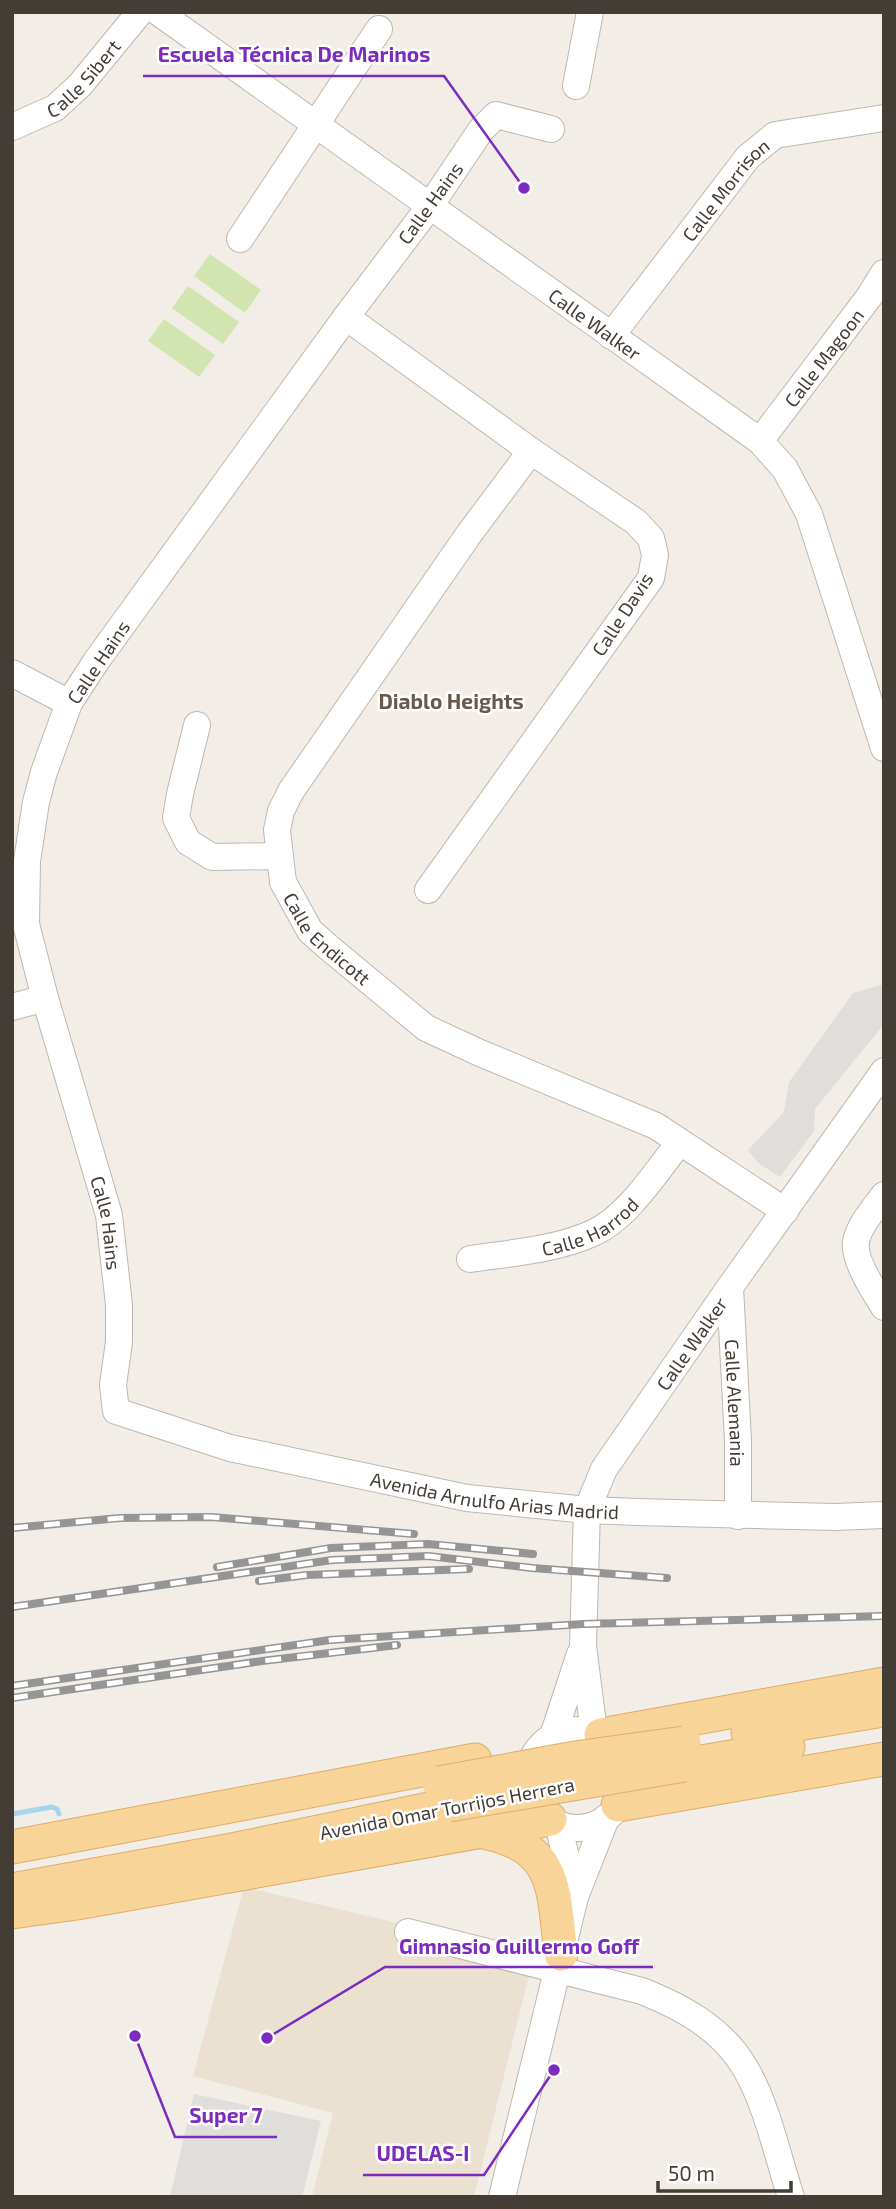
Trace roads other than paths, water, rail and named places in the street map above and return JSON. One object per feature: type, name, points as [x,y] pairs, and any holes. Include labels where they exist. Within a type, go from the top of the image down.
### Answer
[{"type":"main road","points":[[612,1812],[690,1755],[828,1693],[884,1684]]},
{"type":"main road","name":"Avenida Omar Torrijos Herrera","points":[[690,1755],[884,1710]]},
{"type":"main road","name":"Avenida Omar Torrijos Herrera","points":[[12,1890],[232,1850],[452,1804],[575,1758],[690,1755],[884,1732]]},
{"type":"main road","points":[[597,1734],[690,1755],[884,1759]]},
{"type":"main road","points":[[12,1912],[77,1903],[452,1804],[546,1742]]},
{"type":"main road","points":[[452,1804],[528,1849],[542,1864],[552,1883],[559,1961]]},
{"type":"main road","points":[[12,1847],[452,1804],[554,1821]]},
{"type":"main road","name":"Avenida Omar Torrijos Herrera","points":[[12,1857],[452,1804]]},
{"type":"street","name":"Calle Sibert","points":[[12,127],[55,108],[80,85],[140,12]]},
{"type":"street","name":"Calle Walker","points":[[158,12],[760,441],[785,469],[809,514],[884,748]]},
{"type":"street","points":[[576,86],[590,12]]},
{"type":"street","points":[[240,239],[379,29]]},
{"type":"street","name":"Calle Hains","points":[[116,1411],[113,1385],[119,1342],[119,1313],[117,1271],[109,1215],[44,998],[26,924],[27,861],[39,792],[55,738],[69,703],[97,660],[430,206],[481,130],[496,115],[551,130]]},
{"type":"street","name":"Calle Morrison","points":[[611,336],[748,157],[775,135],[884,118]]},
{"type":"street","name":"Calle Magoon","points":[[760,441],[876,303],[884,273]]},
{"type":"street","name":"Calle Davis","points":[[346,317],[531,451],[636,522],[651,538],[655,555],[651,578],[428,890]]},
{"type":"street","name":"Calle Endicott","points":[[531,451],[469,534],[291,791],[281,811],[277,830],[283,882],[310,931],[426,1028],[656,1126],[785,1211]]},
{"type":"street","points":[[12,673],[69,703]]},
{"type":"street","points":[[197,725],[176,818],[188,842],[212,857],[280,856]]},
{"type":"street","points":[[12,1007],[44,998]]},
{"type":"street","name":"Calle Walker","points":[[597,1734],[583,1646],[587,1510],[604,1469],[884,1071]]},
{"type":"street","name":"Calle Harrod","points":[[470,1259],[558,1244],[593,1233],[612,1221],[630,1204],[679,1143]]},
{"type":"street","points":[[884,1195],[862,1226],[855,1245],[866,1278],[884,1307]]},
{"type":"street","name":"Calle Alemania","points":[[730,1287],[738,1441],[738,1516]]},
{"type":"street","name":"Avenida Arnulfo Arias Madrid","points":[[116,1411],[230,1448],[467,1498],[587,1510],[738,1516],[835,1517],[884,1514]]},
{"type":"street","name":"Calle Walker","points":[[546,1742],[583,1646]]},
{"type":"street","points":[[502,2197],[575,1897],[612,1812],[625,1790],[626,1774],[622,1759],[613,1745],[597,1734],[570,1730],[546,1742],[530,1766],[529,1787],[537,1806],[554,1821],[579,1827],[594,1824],[612,1812]]},
{"type":"street","points":[[554,1821],[575,1897]]},
{"type":"street","points":[[408,1932],[559,1961],[673,2003],[700,2020],[727,2043],[744,2066],[773,2135],[792,2197]]},
{"type":"waterway","points":[[12,1814],[52,1807],[57,1809],[59,1814]]},
{"type":"railway","points":[[12,1528],[120,1518],[211,1517],[414,1534]]},
{"type":"railway","points":[[217,1567],[331,1548],[428,1544],[533,1554]]},
{"type":"railway","points":[[12,1607],[332,1560],[428,1556],[532,1568],[667,1578]]},
{"type":"railway","points":[[259,1581],[307,1575],[469,1569]]},
{"type":"railway","points":[[12,1686],[330,1640],[583,1624],[884,1616]]},
{"type":"railway","points":[[12,1698],[262,1661],[397,1645]]},
{"type":"place","name":"Escuela Técnica De Marinos","points":[[524,188]]},
{"type":"place","name":"Super 7","points":[[135,2036]]},
{"type":"place","name":"Gimnasio Guillermo Goff","points":[[267,2038]]},
{"type":"place","name":"UDELAS-I","points":[[554,2070]]},
{"type":"district","name":"Diablo Heights","points":[[451,700]]}]
